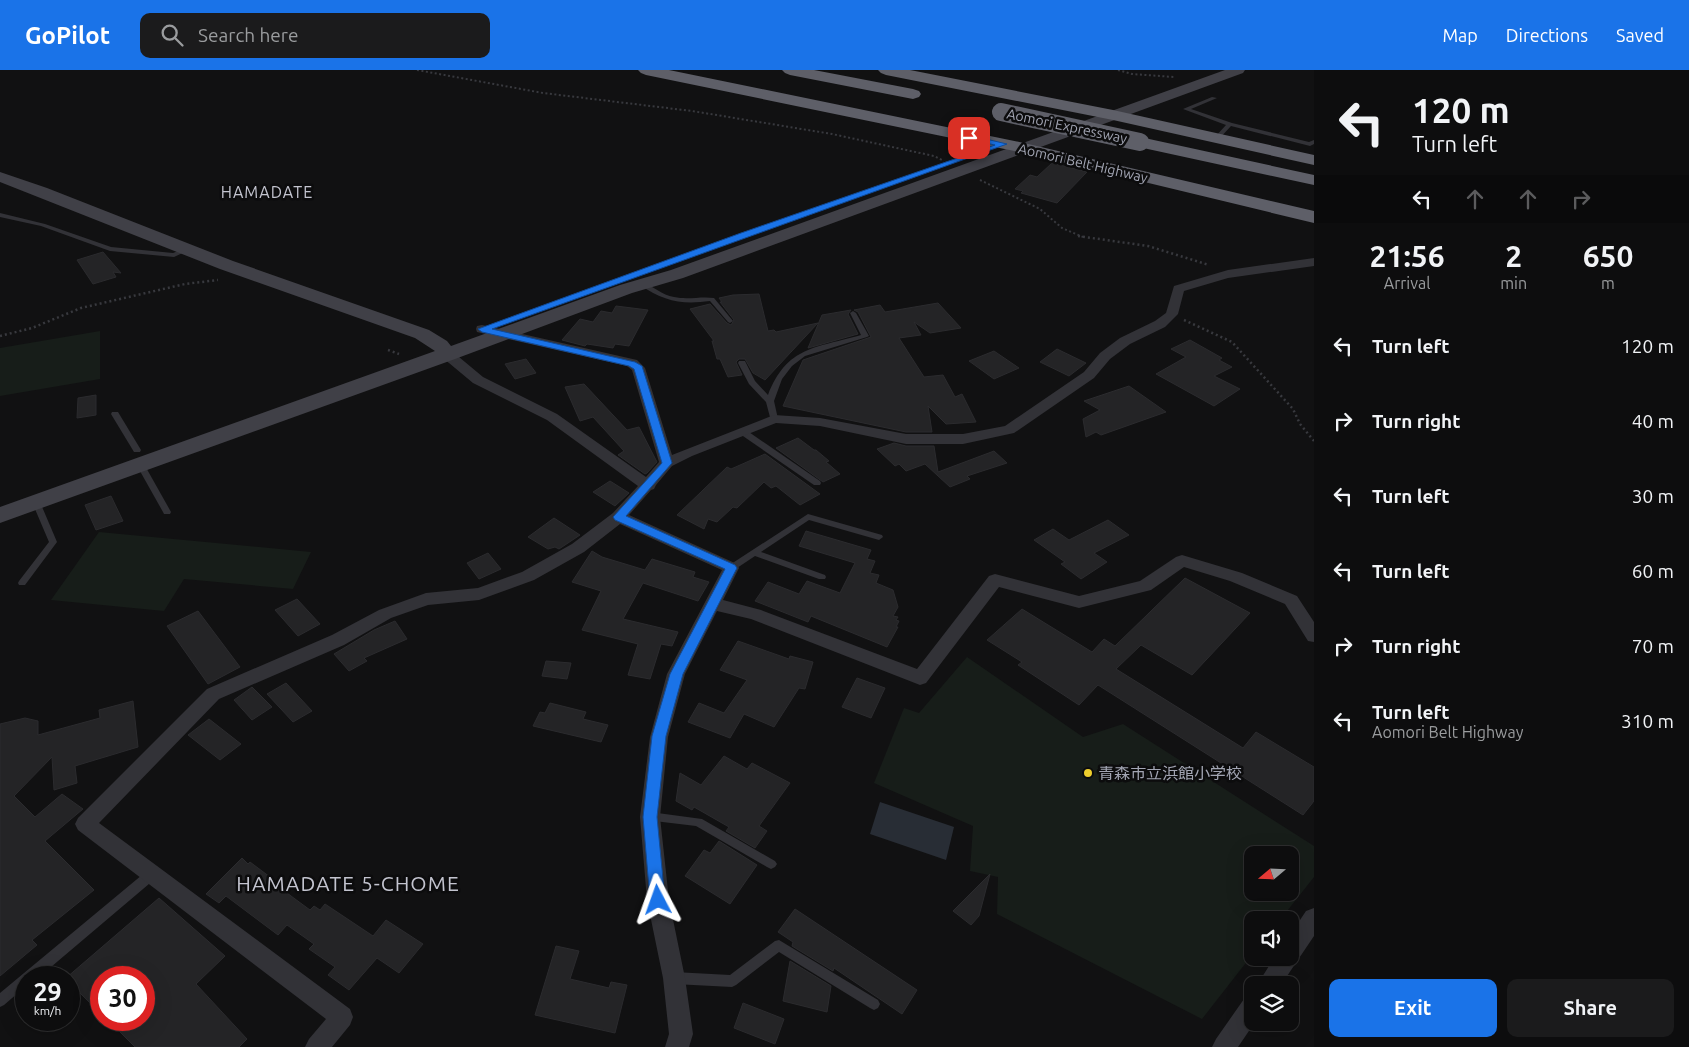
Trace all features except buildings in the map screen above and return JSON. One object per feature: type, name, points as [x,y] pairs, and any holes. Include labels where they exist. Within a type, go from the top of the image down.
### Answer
[{"type":"highway","name":"Aomori Belt Highway","points":[[646,70],[1024,148],[1314,217]]},
{"type":"highway","points":[[790,70],[926,97]]},
{"type":"highway","points":[[886,70],[1113,115],[1314,160]]},
{"type":"highway","name":"Aomori Expressway","points":[[982,108],[1314,180]]},
{"type":"street","points":[[0,499],[138,457],[444,350],[502,335],[642,284],[677,274],[956,168],[1003,144],[1207,70]]},
{"type":"street","points":[[444,350],[482,329],[744,235],[1024,148],[1238,70]]},
{"type":"street","points":[[0,177],[287,288],[422,334],[444,350],[478,380],[552,416],[649,486]]},
{"type":"street","points":[[317,1047],[342,1017],[85,824],[213,694],[338,640],[385,614],[426,599],[480,594],[528,576],[578,548],[619,517],[649,486],[667,463],[687,453],[774,419],[820,422],[906,440],[963,439],[1009,430],[1088,375],[1105,356],[1125,341],[1160,324],[1172,314],[1178,289],[1193,282],[1224,275],[1314,262]]},
{"type":"street","points":[[482,329],[632,364],[638,368],[667,463]]},
{"type":"street","points":[[0,515],[36,502],[138,457]]},
{"type":"street","points":[[619,517],[731,568],[676,674],[659,736],[650,817],[658,900],[674,978],[681,1034],[677,1047]]},
{"type":"street","points":[[714,604],[755,614],[920,678],[995,580],[1079,602],[1145,586],[1182,560],[1236,577],[1291,600],[1314,636]]},
{"type":"street","points":[[1299,940],[1314,918]]},
{"type":"street","points":[[1224,1047],[1244,1018]]},
{"type":"lane","points":[[1214,98],[1186,109],[1230,124],[1310,144],[1314,142]]},
{"type":"lane","points":[[1217,138],[1230,124]]},
{"type":"lane","points":[[0,215],[43,225],[110,249],[174,255],[186,250]]},
{"type":"lane","points":[[642,284],[672,300],[686,302],[712,299],[730,321]]},
{"type":"lane","points":[[770,401],[778,379],[789,364],[802,354],[865,336],[853,313]]},
{"type":"lane","points":[[742,363],[752,382],[770,401],[774,419]]},
{"type":"lane","points":[[115,414],[167,512]]},
{"type":"lane","points":[[742,432],[817,483]]},
{"type":"lane","points":[[22,583],[54,542],[36,502]]},
{"type":"lane","points":[[731,568],[808,518],[879,537]]},
{"type":"lane","points":[[754,553],[822,577]]},
{"type":"lane","points":[[650,817],[698,822],[771,864]]},
{"type":"lane","points":[[41,966],[152,874]]},
{"type":"lane","points":[[674,978],[732,981],[779,945],[874,1004]]},
{"type":"lane","points":[[0,1001],[15,988]]},
{"type":"path","points":[[417,70],[542,93],[692,111],[832,134],[934,156],[1040,209],[1062,228],[1078,236],[1148,246],[1172,252],[1213,267],[1224,275]]},
{"type":"path","points":[[1118,70],[1133,75],[1169,76],[1182,79]]},
{"type":"path","points":[[0,336],[32,328],[81,308],[185,284],[220,280]]},
{"type":"path","points":[[1172,314],[1232,342],[1293,409],[1300,424],[1314,441]]},
{"type":"shaded area","points":[[100,331],[100,379],[0,396],[0,348]]},
{"type":"shaded area","points":[[99,532],[311,552],[293,589],[184,579],[164,611],[51,600]]},
{"type":"shaded area","points":[[967,657],[1083,737],[1123,724],[1314,846],[1314,877],[1299,896],[1299,846],[1244,846],[1244,901],[1295,901],[1287,911],[1244,911],[1244,965],[1202,1019],[997,914],[998,877],[970,871],[973,826],[874,783],[904,708],[919,713]]},
{"type":"shaded area","points":[[880,802],[954,827],[946,860],[870,834]]},
{"type":"place","name":"青森市立浜館小学校","points":[[1088,773]]},
{"type":"district","name":"HAMADATE","points":[[267,192]]},
{"type":"district","name":"HAMADATE 5-CHOME","points":[[348,883]]},
{"type":"route","points":[[658,900],[650,817],[659,736],[676,674],[731,568],[619,517],[649,486],[667,463],[638,368],[632,364],[482,329],[1003,144],[969,138]]}]
